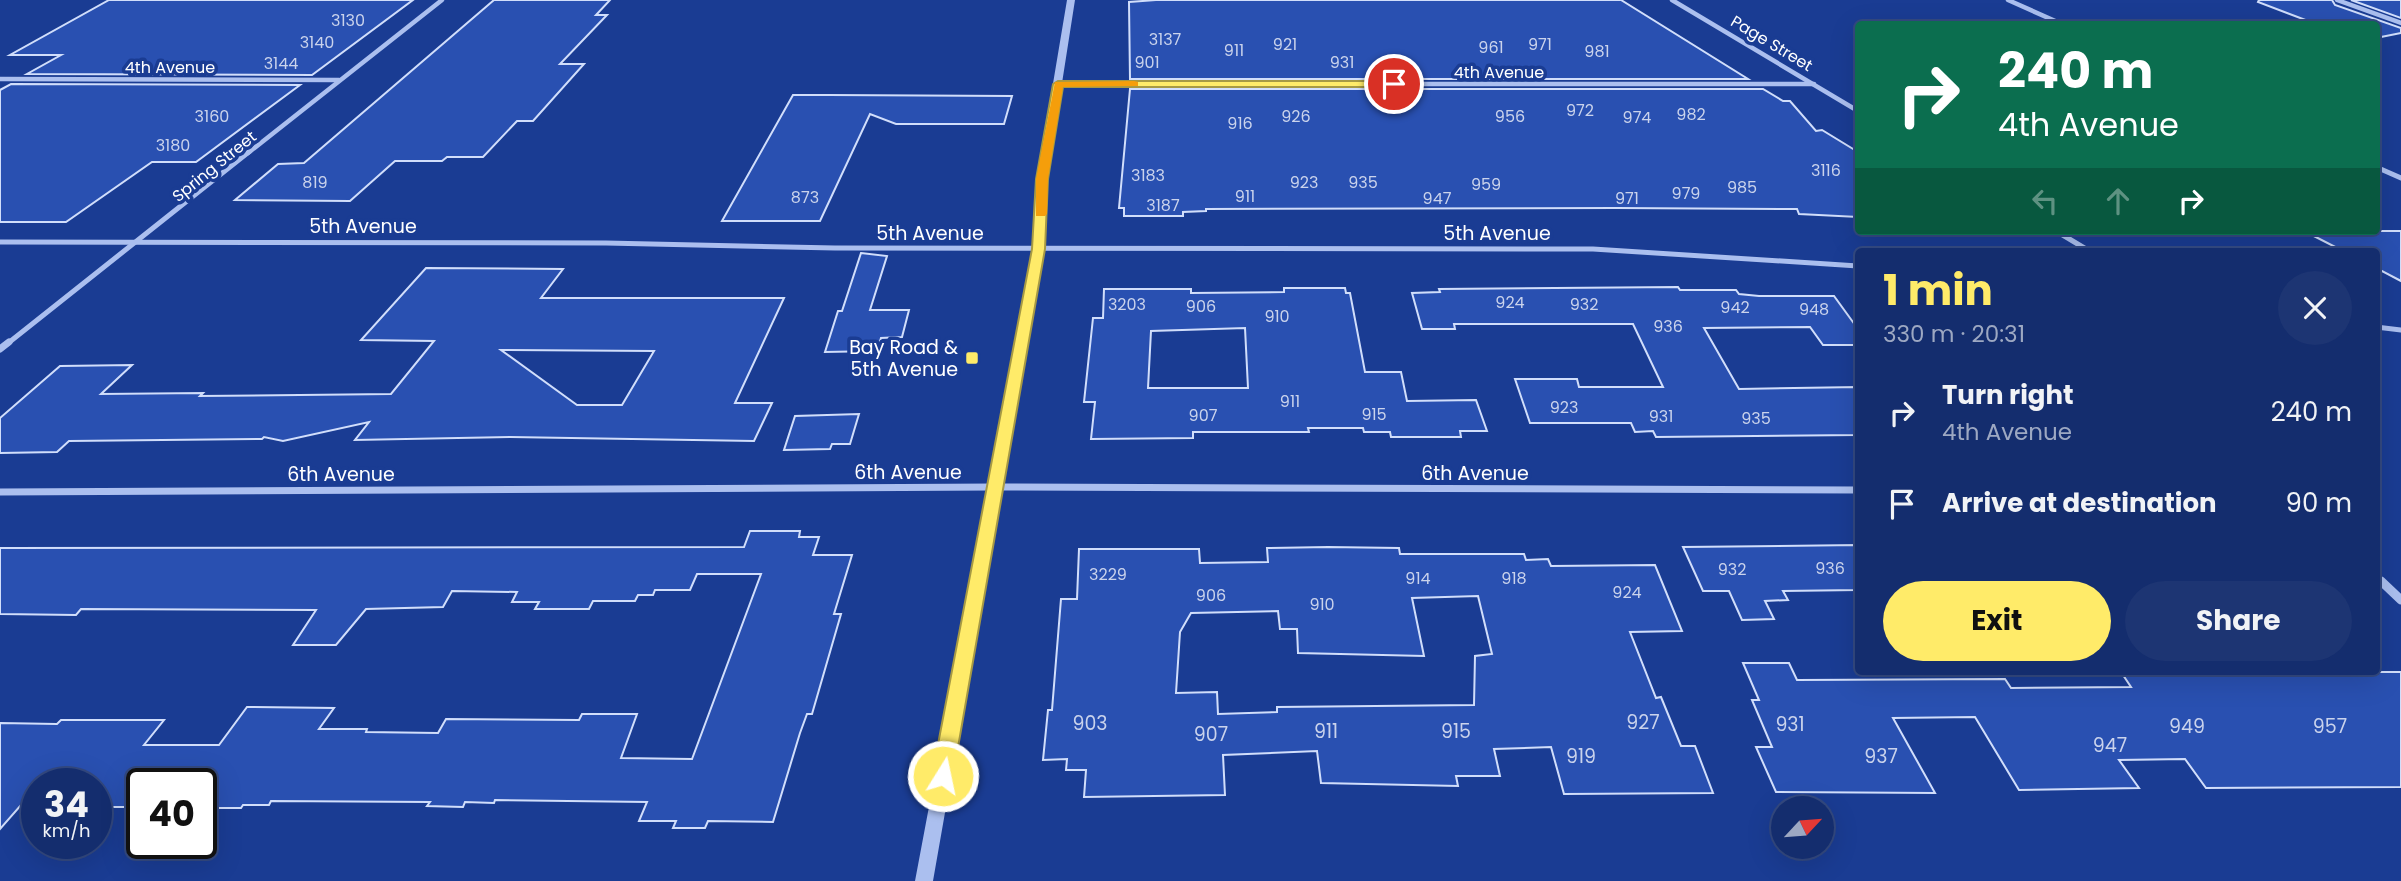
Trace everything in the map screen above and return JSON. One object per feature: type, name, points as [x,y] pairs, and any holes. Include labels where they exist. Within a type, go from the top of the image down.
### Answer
[{"type":"street","name":"Spring Street","points":[[0,349],[442,0]]},
{"type":"street","points":[[924,881],[1039,249],[1042,179],[1071,0]]},
{"type":"street","name":"Page Street","points":[[1672,0],[1855,109]]},
{"type":"street","points":[[2008,0],[2055,21]]},
{"type":"street","points":[[2337,0],[2401,23]]},
{"type":"street","name":"4th Avenue","points":[[0,79],[340,80]]},
{"type":"street","name":"4th Avenue","points":[[1058,84],[1814,84]]},
{"type":"street","points":[[2380,169],[2401,178]]},
{"type":"street","points":[[2063,235],[2084,248]]},
{"type":"street","name":"5th Avenue","points":[[0,242],[606,243],[1039,249],[1593,249],[1855,266]]},
{"type":"street","points":[[2380,327],[2401,330]]},
{"type":"street","name":"6th Avenue","points":[[0,492],[994,487],[1855,490]]},
{"type":"street","points":[[2380,580],[2401,600]]},
{"type":"building","points":[[109,0],[413,0],[312,75],[27,74],[61,55],[10,55]]},
{"type":"building","points":[[494,0],[610,0],[596,15],[607,15],[560,64],[584,64],[533,121],[517,121],[483,157],[447,157],[442,161],[395,161],[350,201],[235,200],[278,164],[304,163]]},
{"type":"building","points":[[1621,0],[1748,79],[1130,79],[1129,2]]},
{"type":"building","points":[[2332,0],[2335,5],[2401,28],[2401,33],[2380,37],[2380,21],[2308,21],[2258,2]]},
{"type":"building","points":[[2351,0],[2401,0],[2401,18]]},
{"type":"building","points":[[11,84],[300,85],[196,162],[152,162],[66,222],[0,222],[0,90]]},
{"type":"building","points":[[1130,89],[1763,89],[1783,101],[1790,101],[1816,131],[1822,130],[1855,150],[1855,217],[1799,214],[1797,209],[1616,208],[1206,209],[1183,212],[1183,216],[1124,216],[1124,208],[1119,208]]},
{"type":"building","points":[[793,95],[1012,96],[1004,124],[896,124],[870,114],[820,221],[722,221]]},
{"type":"building","points":[[2380,231],[2401,231],[2401,281],[2380,270],[2380,248],[2337,248],[2312,235],[2380,235]]},
{"type":"building","points":[[861,253],[887,256],[870,310],[909,310],[902,337],[881,338],[877,351],[825,352],[838,311],[842,311]]},
{"type":"building","points":[[426,268],[563,269],[541,298],[784,298],[735,403],[772,403],[754,441],[510,437],[355,440],[369,422],[283,441],[264,437],[69,441],[57,452],[0,453],[0,418],[60,366],[132,365],[101,394],[391,394],[434,341],[361,340]],"holes":[[[501,350],[654,351],[622,405],[577,405]]]},
{"type":"building","points":[[1678,287],[1680,290],[1736,290],[1739,294],[1759,296],[1834,296],[1855,325],[1855,345],[1823,345],[1810,327],[1704,328],[1739,389],[1855,387],[1855,435],[1656,437],[1653,431],[1635,432],[1631,423],[1530,423],[1515,379],[1577,379],[1579,387],[1663,387],[1633,324],[1454,324],[1455,329],[1422,329],[1412,293],[1440,292],[1439,289]]},
{"type":"building","points":[[1284,288],[1345,288],[1346,293],[1350,293],[1365,372],[1401,372],[1407,401],[1476,400],[1487,431],[1460,431],[1461,437],[1391,437],[1390,432],[1364,432],[1363,428],[1308,428],[1309,432],[1193,432],[1193,438],[1091,439],[1095,402],[1084,402],[1093,318],[1103,318],[1104,289],[1191,289],[1191,293],[1284,292]],"holes":[[[1245,328],[1248,388],[1148,388],[1151,331]]]},
{"type":"building","points":[[859,414],[850,444],[832,444],[830,449],[784,450],[795,416]]},
{"type":"building","points":[[750,531],[800,531],[799,537],[819,537],[813,555],[852,555],[834,614],[841,614],[812,714],[807,714],[800,733],[773,822],[708,821],[705,828],[673,828],[676,821],[639,821],[647,802],[495,800],[494,803],[465,802],[463,807],[427,806],[430,802],[271,801],[269,805],[217,808],[217,768],[126,768],[126,807],[112,807],[112,768],[21,768],[21,805],[0,829],[0,723],[164,720],[144,745],[219,745],[247,707],[334,708],[319,729],[367,729],[366,732],[438,733],[446,719],[579,720],[582,714],[637,714],[621,758],[692,759],[761,574],[697,574],[690,590],[655,590],[653,595],[638,595],[635,601],[593,601],[589,609],[535,609],[539,602],[512,602],[517,592],[452,591],[443,607],[366,609],[336,645],[293,645],[316,610],[81,609],[76,615],[0,614],[0,548],[744,547]]},
{"type":"building","points":[[1855,545],[1855,590],[1783,591],[1788,600],[1765,601],[1774,619],[1742,620],[1729,591],[1703,591],[1683,547]]},
{"type":"building","points":[[1267,548],[1399,548],[1400,554],[1524,554],[1526,560],[1548,559],[1551,566],[1655,565],[1682,631],[1630,632],[1656,698],[1661,697],[1681,746],[1695,746],[1713,793],[1564,794],[1551,747],[1494,749],[1500,776],[1456,776],[1458,786],[1321,783],[1317,751],[1223,755],[1225,795],[1084,797],[1086,770],[1066,770],[1067,759],[1043,760],[1048,710],[1052,710],[1061,599],[1077,599],[1079,549],[1199,549],[1200,563],[1268,562]],"holes":[[[1478,596],[1492,654],[1475,656],[1474,705],[1277,707],[1277,712],[1218,714],[1217,692],[1176,693],[1180,632],[1191,613],[1278,611],[1280,629],[1297,629],[1298,653],[1424,656],[1412,598]]]},
{"type":"building","points":[[1743,663],[1789,663],[1797,680],[2005,679],[2011,688],[2131,687],[2123,675],[2380,675],[2380,672],[2401,672],[2401,787],[2206,788],[2185,759],[2119,760],[2139,788],[2019,790],[1975,717],[1893,718],[1935,793],[1776,792],[1756,747],[1772,747],[1752,700],[1759,700]]},
{"type":"slow traffic","points":[[1040,214],[1042,179],[1058,84],[1134,84]]},
{"type":"place","name":"Bay Road & 5th Avenue","points":[[972,358]]},
{"type":"route","points":[[943,776],[1039,249],[1042,179],[1058,84],[1394,84]]}]
